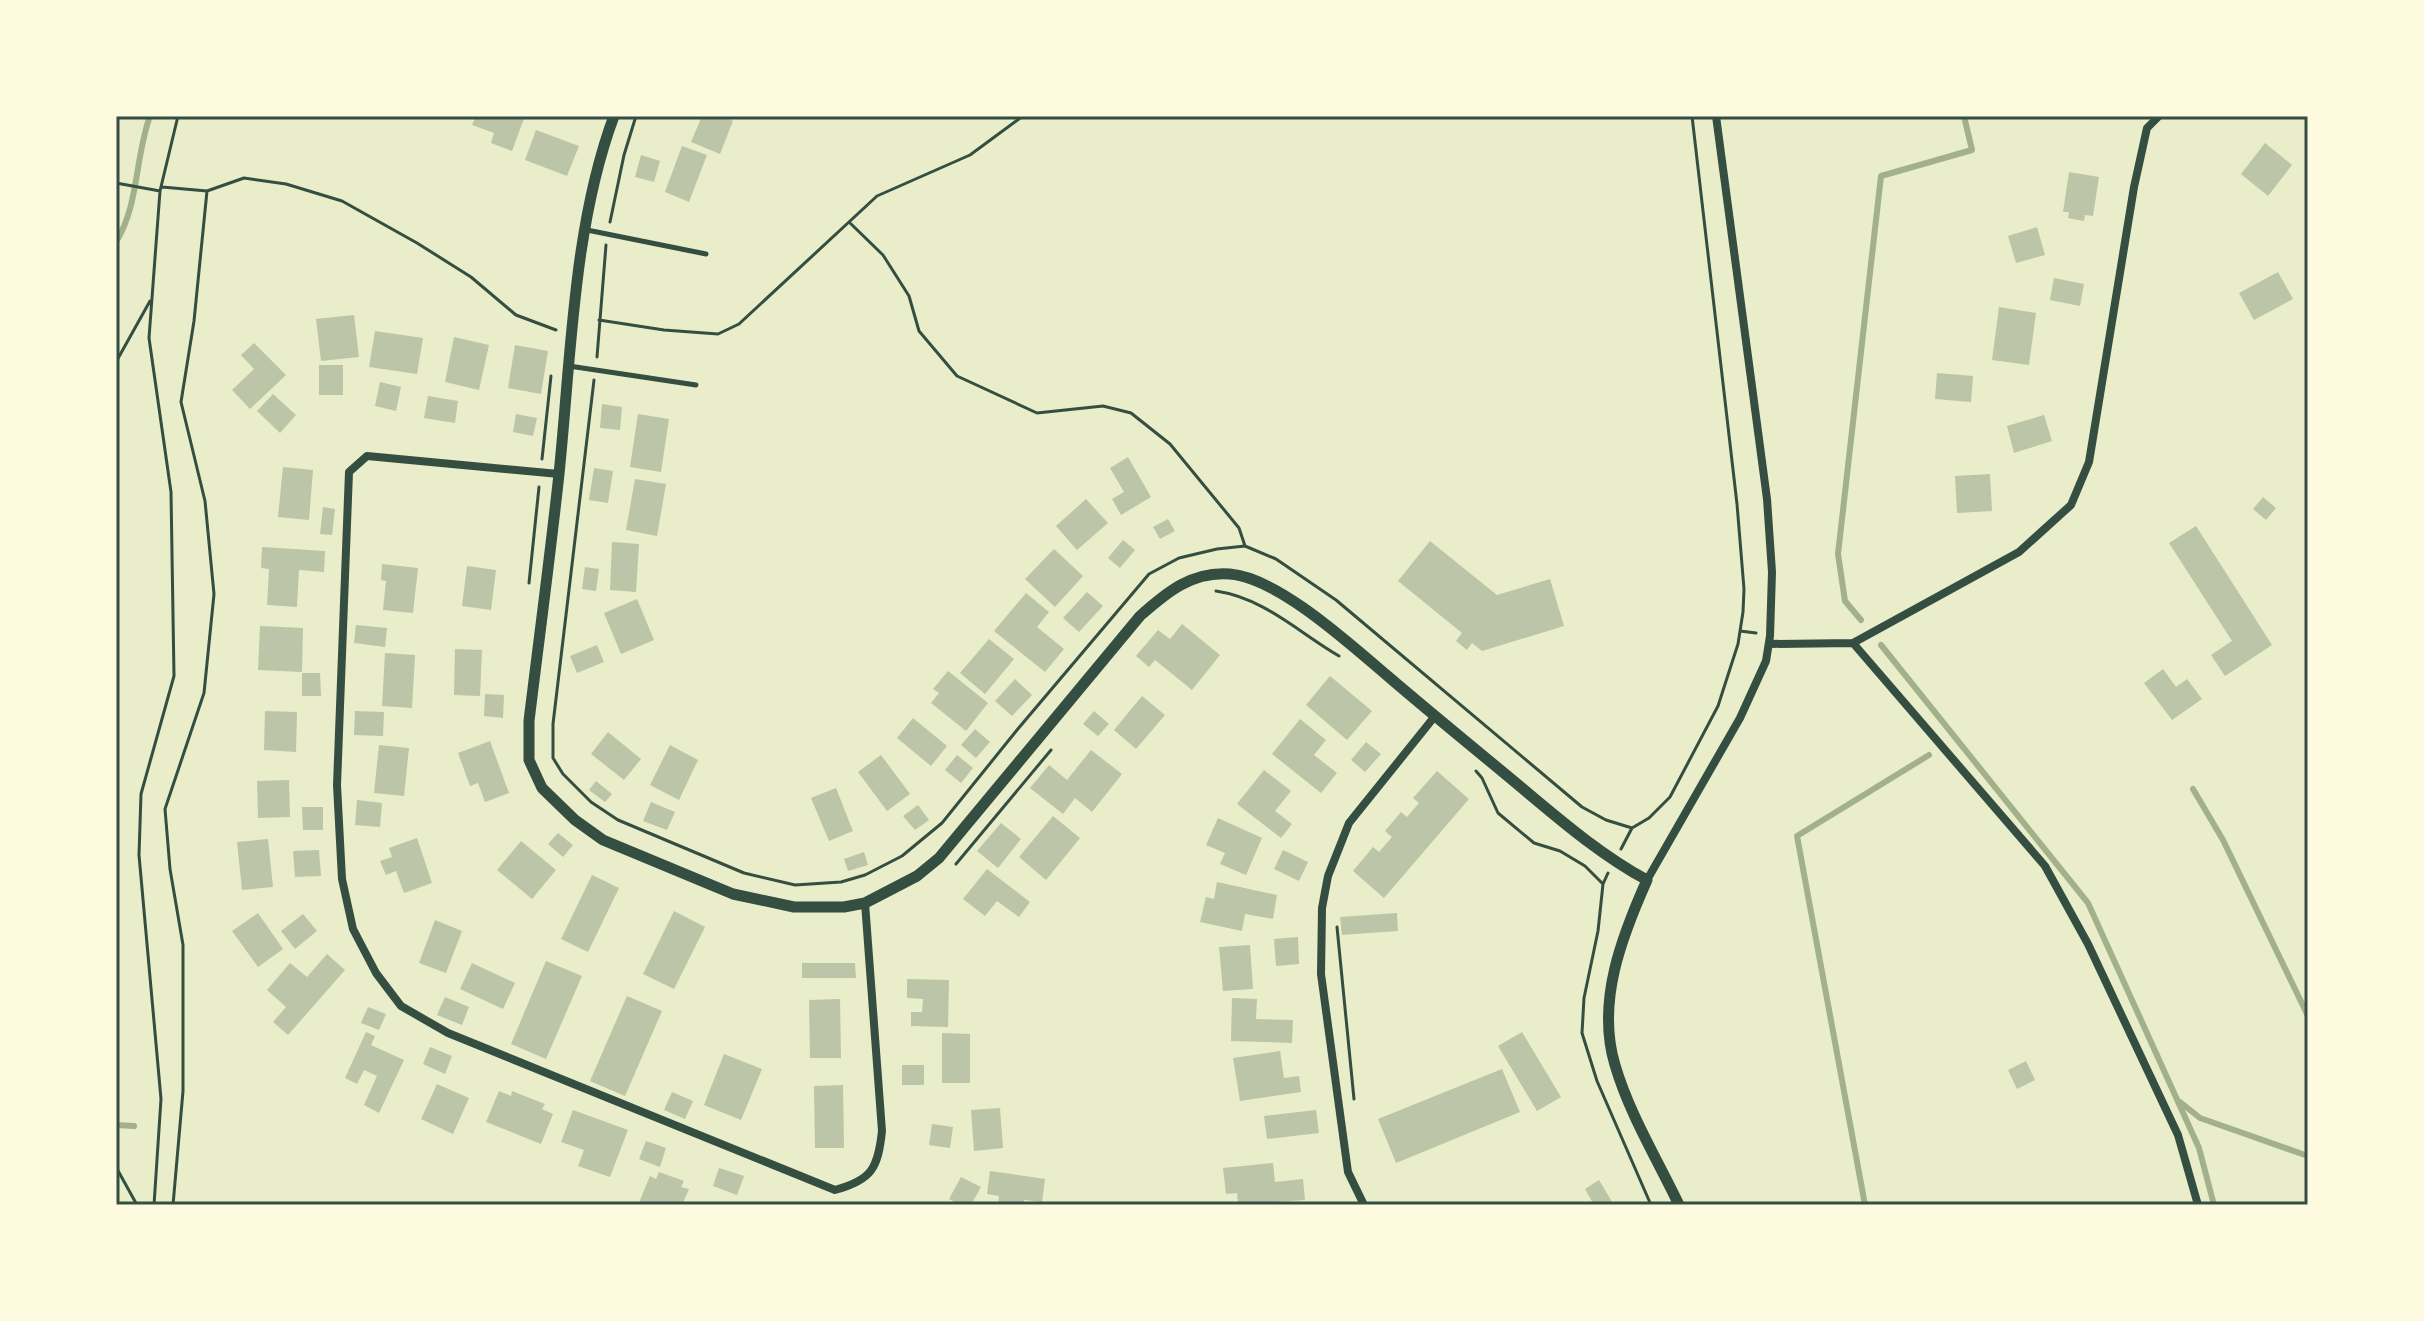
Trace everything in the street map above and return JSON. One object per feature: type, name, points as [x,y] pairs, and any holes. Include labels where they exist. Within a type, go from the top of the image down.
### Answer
[{"type":"street","points":[[614,116],[602,153],[586,230],[529,721],[529,760],[542,788],[575,820],[603,840],[733,894],[794,907],[844,907],[865,903],[917,876],[939,858],[1140,616],[1167,592],[1194,577],[1232,574],[1257,580],[1280,592],[1341,638],[1614,862],[1647,880]]},
{"type":"street","points":[[1679,1205],[1628,1101],[1614,1062],[1609,1015],[1613,974],[1625,930],[1647,880],[1740,718],[1766,661],[1769,644],[1772,572],[1767,499],[1716,116]]},
{"type":"street","points":[[1769,644],[1853,643],[2019,552],[2071,505],[2089,462],[2134,187],[2147,128],[2159,116]]},
{"type":"street","points":[[559,474],[367,456],[349,472],[337,785],[342,879],[353,929],[376,973],[401,1006],[448,1033],[835,1190],[857,1184],[874,1170],[880,1153],[882,1131],[865,903]]},
{"type":"street","points":[[1853,643],[2045,866],[2088,944],[2178,1135],[2198,1205]]},
{"type":"street","points":[[1364,1205],[1348,1172],[1321,974],[1322,908],[1328,876],[1349,823],[1435,716]]},
{"type":"lane","points":[[586,230],[706,254]]},
{"type":"lane","points":[[568,366],[696,385]]},
{"type":"path","points":[[154,1205],[161,1099],[139,855],[141,794],[174,676],[171,492],[149,338],[161,189],[178,116]]},
{"type":"path","points":[[636,116],[607,234],[596,368],[553,724],[553,758],[563,774],[591,802],[618,820],[744,873],[795,885],[841,882],[865,875],[902,856],[942,823],[1149,574],[1179,558],[1245,546],[1276,559],[1336,600],[1582,807],[1606,820],[1632,828]]},
{"type":"path","points":[[599,320],[718,334],[739,324],[877,196],[970,155],[1023,116]]},
{"type":"path","points":[[1670,797],[1718,706],[1738,644],[1744,589],[1692,116]]},
{"type":"path","points":[[116,183],[207,191],[244,178],[286,184],[342,201],[471,277],[516,315],[555,330]]},
{"type":"path","points":[[173,1205],[183,1091],[183,945],[170,869],[165,809],[204,693],[214,594],[205,501],[181,402],[194,321],[207,191]]},
{"type":"path","points":[[849,222],[883,255],[909,296],[919,331],[957,376],[1037,413],[1103,406],[1131,413],[1170,444],[1239,528],[1245,546]]},
{"type":"path","points":[[116,362],[152,298]]},
{"type":"path","points":[[529,583],[550,377]]},
{"type":"path","points":[[1215,591],[1239,594],[1274,612],[1310,639],[1346,660]]},
{"type":"path","points":[[949,870],[1059,741]]},
{"type":"path","points":[[1473,768],[1482,778],[1498,813],[1534,843],[1560,851],[1585,866],[1603,884]]},
{"type":"path","points":[[1337,926],[1355,1109]]},
{"type":"path","points":[[116,1167],[137,1205]]},
{"type":"building","points":[[476,116],[525,116],[512,151],[491,143],[494,133],[472,125]]},
{"type":"building","points":[[702,116],[722,116],[733,121],[720,154],[691,142]]},
{"type":"building","points":[[536,130],[579,146],[567,176],[525,160]]},
{"type":"building","points":[[2265,143],[2292,165],[2268,196],[2241,174]]},
{"type":"building","points":[[682,146],[707,155],[689,202],[665,192]]},
{"type":"building","points":[[641,155],[660,161],[654,182],[635,177]]},
{"type":"building","points":[[2069,172],[2099,177],[2093,216],[2085,215],[2084,221],[2068,218],[2069,212],[2063,212]]},
{"type":"building","points":[[2037,227],[2045,255],[2016,263],[2008,236]]},
{"type":"building","points":[[2278,272],[2293,299],[2254,320],[2239,293]]},
{"type":"building","points":[[2054,278],[2084,284],[2080,306],[2050,300]]},
{"type":"building","points":[[1999,307],[2036,313],[2029,365],[1992,360]]},
{"type":"building","points":[[354,315],[359,357],[321,361],[316,319]]},
{"type":"building","points":[[375,331],[423,338],[417,374],[369,367]]},
{"type":"building","points":[[454,337],[489,345],[479,390],[445,382]]},
{"type":"building","points":[[254,343],[286,375],[250,409],[232,390],[254,369],[241,355]]},
{"type":"building","points":[[515,345],[548,351],[541,394],[508,388]]},
{"type":"building","points":[[319,365],[343,365],[343,395],[319,395]]},
{"type":"building","points":[[1937,373],[1973,376],[1971,402],[1935,399]]},
{"type":"building","points":[[380,382],[401,387],[396,411],[375,406]]},
{"type":"building","points":[[273,394],[296,415],[280,433],[257,411]]},
{"type":"building","points":[[428,396],[458,401],[455,423],[424,418]]},
{"type":"building","points":[[602,404],[622,407],[620,430],[600,428]]},
{"type":"building","points":[[516,414],[537,418],[533,436],[513,432]]},
{"type":"building","points":[[638,414],[669,419],[661,472],[630,467]]},
{"type":"building","points":[[2044,415],[2052,441],[2014,453],[2007,426]]},
{"type":"building","points":[[1128,457],[1151,497],[1121,515],[1112,499],[1124,492],[1110,468]]},
{"type":"building","points":[[283,467],[313,470],[309,520],[278,517]]},
{"type":"building","points":[[594,468],[613,471],[608,503],[589,500]]},
{"type":"building","points":[[1990,474],[1992,511],[1957,513],[1955,476]]},
{"type":"building","points":[[635,479],[666,484],[657,536],[626,530]]},
{"type":"building","points":[[2263,497],[2276,508],[2266,520],[2253,509]]},
{"type":"building","points":[[1086,499],[1108,523],[1077,550],[1056,526]]},
{"type":"building","points":[[323,507],[335,509],[332,535],[320,534]]},
{"type":"building","points":[[1168,519],[1175,531],[1160,539],[1153,527]]},
{"type":"building","points":[[2196,526],[2272,645],[2225,676],[2211,655],[2232,641],[2169,543]]},
{"type":"building","points":[[1123,540],[1135,550],[1120,568],[1108,558]]},
{"type":"building","points":[[1430,541],[1497,595],[1550,579],[1564,626],[1482,651],[1472,643],[1467,650],[1456,641],[1462,633],[1398,581]]},
{"type":"building","points":[[612,542],[639,544],[636,592],[610,590]]},
{"type":"building","points":[[262,547],[325,551],[324,572],[299,570],[297,607],[267,605],[269,569],[261,568]]},
{"type":"building","points":[[1054,549],[1083,576],[1055,607],[1025,579]]},
{"type":"building","points":[[382,564],[418,568],[413,613],[383,610],[386,581],[381,580]]},
{"type":"building","points":[[467,566],[496,570],[491,610],[462,606]]},
{"type":"building","points":[[585,567],[599,569],[596,591],[582,589]]},
{"type":"building","points":[[1087,592],[1103,606],[1079,632],[1063,618]]},
{"type":"building","points":[[1026,593],[1049,612],[1037,627],[1064,649],[1045,672],[994,631]]},
{"type":"building","points":[[637,599],[654,640],[621,654],[604,613]]},
{"type":"building","points":[[1182,624],[1220,655],[1192,690],[1155,660],[1149,667],[1136,656],[1158,630],[1170,639]]},
{"type":"building","points":[[356,625],[387,628],[385,647],[354,643]]},
{"type":"building","points":[[260,626],[303,628],[302,672],[258,670]]},
{"type":"building","points":[[989,639],[1014,659],[985,694],[960,673]]},
{"type":"building","points":[[597,645],[604,662],[577,673],[570,656]]},
{"type":"building","points":[[455,649],[482,650],[480,696],[454,695]]},
{"type":"building","points":[[385,653],[415,655],[412,708],[382,706]]},
{"type":"building","points":[[2163,669],[2176,687],[2187,679],[2202,699],[2172,720],[2144,683]]},
{"type":"building","points":[[948,671],[988,703],[966,731],[931,703],[939,693],[933,689]]},
{"type":"building","points":[[302,673],[320,673],[321,696],[302,696]]},
{"type":"building","points":[[1330,676],[1372,711],[1347,740],[1306,705]]},
{"type":"building","points":[[1015,679],[1032,695],[1012,716],[995,701]]},
{"type":"building","points":[[485,694],[504,695],[503,718],[484,716]]},
{"type":"building","points":[[1142,696],[1165,715],[1136,749],[1114,730]]},
{"type":"building","points":[[265,711],[297,712],[296,752],[264,750]]},
{"type":"building","points":[[355,711],[384,712],[383,736],[354,735]]},
{"type":"building","points":[[1094,711],[1109,724],[1098,736],[1083,724]]},
{"type":"building","points":[[913,718],[947,746],[931,766],[897,738]]},
{"type":"building","points":[[1300,719],[1326,740],[1314,755],[1337,773],[1321,793],[1272,754]]},
{"type":"building","points":[[975,729],[990,742],[976,758],[961,745]]},
{"type":"building","points":[[608,732],[641,759],[624,780],[591,754]]},
{"type":"building","points":[[490,741],[509,793],[485,802],[478,783],[470,786],[458,753]]},
{"type":"building","points":[[1366,742],[1381,754],[1365,772],[1351,760]]},
{"type":"building","points":[[379,745],[409,748],[404,796],[374,793]]},
{"type":"building","points":[[670,745],[698,760],[679,800],[650,785]]},
{"type":"building","points":[[1091,750],[1122,774],[1092,812],[1075,798],[1063,814],[1030,788],[1049,765],[1067,780]]},
{"type":"building","points":[[881,755],[910,794],[887,811],[858,772]]},
{"type":"building","points":[[957,755],[973,768],[961,783],[945,770]]},
{"type":"building","points":[[1264,770],[1291,791],[1275,811],[1292,824],[1281,838],[1237,804]]},
{"type":"building","points":[[1437,771],[1469,799],[1384,898],[1353,871],[1373,847],[1379,852],[1392,837],[1385,831],[1401,812],[1407,817],[1419,803],[1413,798]]},
{"type":"building","points":[[289,780],[290,817],[258,818],[257,781]]},
{"type":"building","points":[[596,781],[612,794],[605,802],[589,790]]},
{"type":"building","points":[[836,788],[853,831],[829,841],[811,798]]},
{"type":"building","points":[[357,800],[382,803],[380,827],[355,825]]},
{"type":"building","points":[[651,802],[675,812],[667,830],[643,821]]},
{"type":"building","points":[[918,805],[929,820],[915,830],[903,816]]},
{"type":"building","points":[[302,807],[323,807],[323,830],[303,830]]},
{"type":"building","points":[[1053,816],[1080,838],[1046,880],[1019,857]]},
{"type":"building","points":[[1218,818],[1262,838],[1246,875],[1220,864],[1225,853],[1206,845]]},
{"type":"building","points":[[1001,823],[1021,839],[998,868],[977,851]]},
{"type":"building","points":[[558,833],[573,845],[563,857],[548,844]]},
{"type":"building","points":[[417,838],[432,883],[404,893],[396,871],[386,875],[380,861],[392,857],[389,848]]},
{"type":"building","points":[[268,839],[273,887],[242,890],[237,842]]},
{"type":"building","points":[[521,841],[556,870],[532,899],[497,870]]},
{"type":"building","points":[[319,850],[321,876],[295,877],[293,851]]},
{"type":"building","points":[[1283,850],[1308,862],[1299,881],[1274,869]]},
{"type":"building","points":[[864,852],[868,865],[848,871],[844,859]]},
{"type":"building","points":[[987,869],[1030,902],[1019,917],[997,901],[985,916],[963,899]]},
{"type":"building","points":[[592,875],[619,888],[588,952],[561,939]]},
{"type":"building","points":[[1217,882],[1277,895],[1273,919],[1245,914],[1242,931],[1200,922],[1206,897],[1214,899]]},
{"type":"building","points":[[674,911],[705,927],[674,989],[643,974]]},
{"type":"building","points":[[258,913],[283,949],[258,967],[232,931]]},
{"type":"building","points":[[1397,913],[1398,931],[1342,935],[1340,917]]},
{"type":"building","points":[[303,914],[317,931],[295,949],[281,931]]},
{"type":"building","points":[[435,920],[462,931],[446,973],[419,963]]},
{"type":"building","points":[[1298,937],[1299,964],[1276,966],[1274,939]]},
{"type":"building","points":[[1250,945],[1253,989],[1223,991],[1219,947]]},
{"type":"building","points":[[327,954],[345,970],[288,1035],[273,1022],[286,1007],[267,990],[290,963],[307,977]]},
{"type":"building","points":[[546,961],[582,976],[546,1059],[511,1044]]},
{"type":"building","points":[[472,963],[515,983],[503,1009],[460,989]]},
{"type":"building","points":[[802,963],[855,963],[856,978],[802,978]]},
{"type":"building","points":[[907,979],[949,980],[948,1027],[911,1026],[911,1012],[922,1012],[923,999],[907,998]]},
{"type":"building","points":[[627,996],[662,1011],[625,1096],[590,1081]]},
{"type":"building","points":[[445,997],[469,1007],[462,1025],[437,1015]]},
{"type":"building","points":[[1232,998],[1257,999],[1256,1019],[1293,1020],[1292,1043],[1231,1041]]},
{"type":"building","points":[[840,999],[841,1058],[810,1058],[809,1000]]},
{"type":"building","points":[[368,1007],[386,1014],[379,1030],[361,1023]]},
{"type":"building","points":[[366,1032],[375,1036],[371,1045],[404,1060],[379,1113],[364,1105],[377,1076],[364,1070],[357,1084],[345,1078]]},
{"type":"building","points":[[1522,1032],[1561,1097],[1537,1111],[1498,1046]]},
{"type":"building","points":[[942,1033],[970,1034],[970,1083],[942,1083]]},
{"type":"building","points":[[430,1047],[452,1056],[445,1074],[423,1064]]},
{"type":"building","points":[[1280,1051],[1284,1078],[1299,1076],[1301,1092],[1240,1101],[1233,1058]]},
{"type":"building","points":[[724,1054],[762,1069],[741,1120],[704,1105]]},
{"type":"building","points":[[2026,1061],[2035,1080],[2017,1089],[2008,1070]]},
{"type":"building","points":[[902,1065],[924,1065],[924,1085],[902,1085]]},
{"type":"building","points":[[1502,1069],[1520,1112],[1396,1163],[1378,1119]]},
{"type":"building","points":[[437,1084],[469,1098],[453,1134],[421,1119]]},
{"type":"building","points":[[843,1085],[844,1148],[815,1148],[814,1086]]},
{"type":"building","points":[[499,1091],[511,1096],[512,1091],[545,1104],[542,1109],[553,1114],[541,1144],[486,1122]]},
{"type":"building","points":[[672,1092],[693,1101],[685,1119],[664,1110]]},
{"type":"building","points":[[1000,1108],[1003,1148],[974,1151],[971,1110]]},
{"type":"building","points":[[573,1110],[628,1130],[610,1177],[578,1166],[584,1150],[561,1142]]},
{"type":"building","points":[[1316,1110],[1319,1133],[1267,1139],[1264,1116]]},
{"type":"building","points":[[932,1124],[953,1127],[950,1148],[929,1145]]},
{"type":"building","points":[[646,1141],[666,1148],[660,1167],[639,1159]]},
{"type":"building","points":[[1273,1163],[1275,1182],[1303,1179],[1305,1200],[1238,1205],[1237,1193],[1226,1194],[1223,1168]]},
{"type":"building","points":[[719,1168],[744,1176],[737,1195],[713,1186]]},
{"type":"building","points":[[990,1171],[1045,1179],[1042,1202],[1024,1200],[1024,1205],[998,1205],[999,1196],[987,1194]]},
{"type":"building","points":[[659,1172],[684,1181],[681,1187],[689,1189],[682,1205],[638,1205],[650,1176],[656,1179]]},
{"type":"building","points":[[961,1177],[981,1187],[971,1205],[960,1205],[949,1199]]},
{"type":"building","points":[[1599,1180],[1614,1205],[1594,1205],[1585,1189]]},
{"type":"waterway","points":[[116,242],[129,212],[150,116]]},
{"type":"waterway","points":[[1861,620],[1845,601],[1838,554],[1881,176],[1972,150],[1964,116]]},
{"type":"waterway","points":[[1881,645],[2088,903],[2199,1148],[2214,1205]]},
{"type":"waterway","points":[[1865,1205],[1797,836],[1929,755]]},
{"type":"waterway","points":[[2193,789],[2223,840],[2308,1016]]},
{"type":"waterway","points":[[2180,1102],[2200,1118],[2308,1156]]},
{"type":"waterway","points":[[116,1125],[134,1126]]}]
